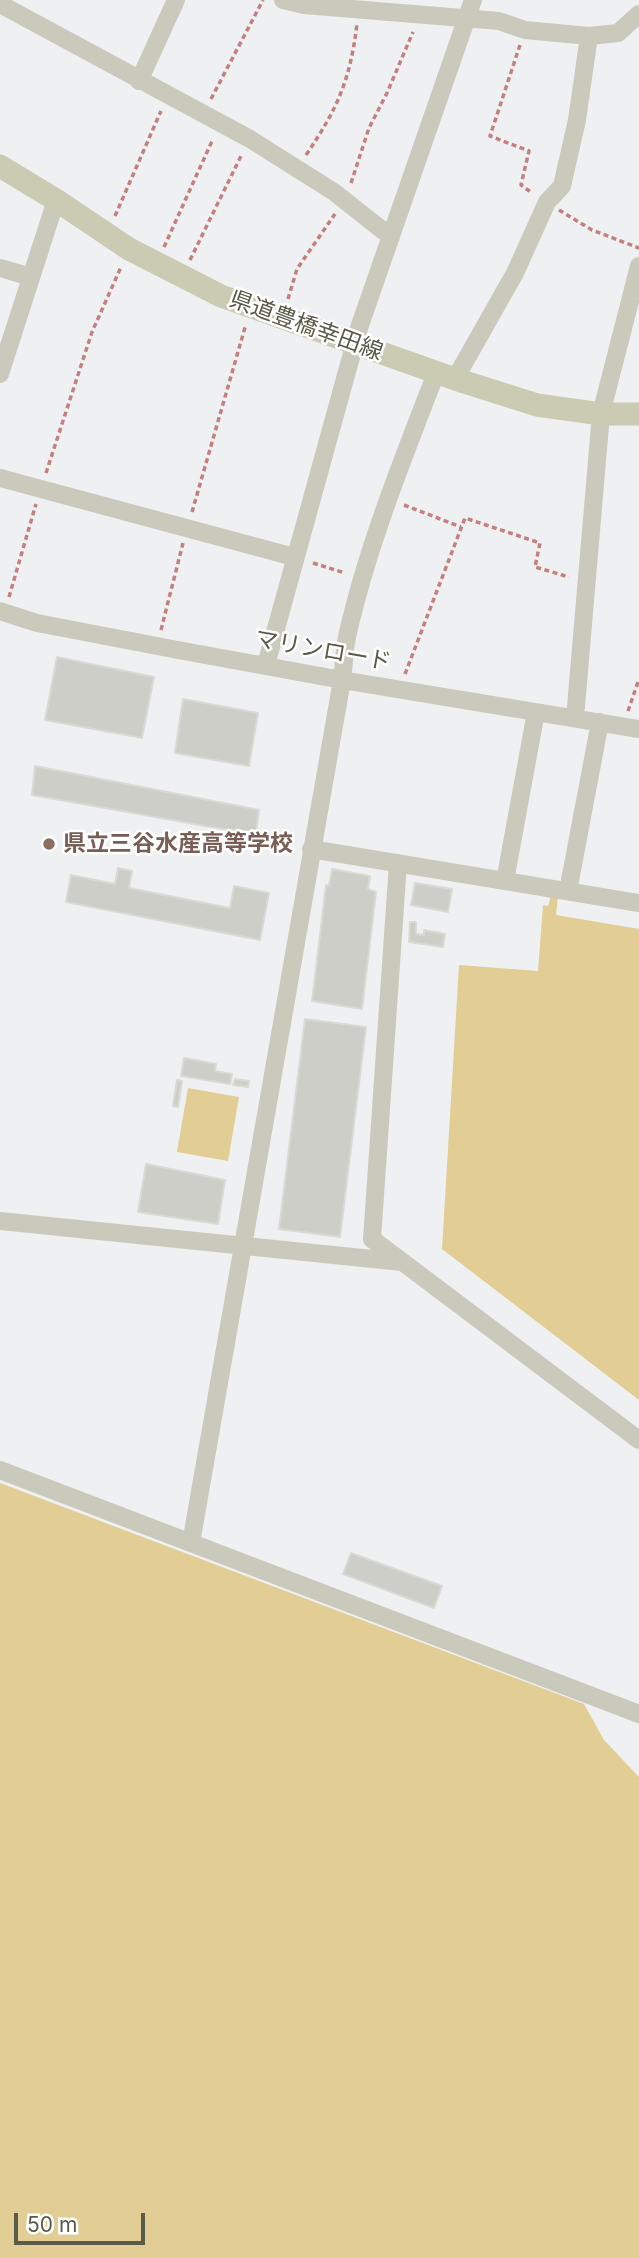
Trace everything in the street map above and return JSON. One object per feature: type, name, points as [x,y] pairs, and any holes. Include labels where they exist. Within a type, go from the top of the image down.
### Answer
[{"type":"main road","name":"県道豊橋幸田線","points":[[0,166],[156,265],[221,296],[445,376],[537,405],[601,414],[639,414]]},
{"type":"street","points":[[139,81],[176,0]]},
{"type":"street","points":[[283,0],[359,11],[499,21],[525,30],[589,36],[618,33],[639,13]]},
{"type":"street","points":[[265,665],[354,344],[473,0]]},
{"type":"street","points":[[0,4],[250,139],[345,200],[391,237]]},
{"type":"street","points":[[191,1543],[342,680],[346,640],[362,578],[389,499],[445,376],[515,273],[547,202],[562,186],[577,120],[589,36]]},
{"type":"street","points":[[0,374],[56,200]]},
{"type":"street","points":[[575,718],[601,414],[639,266]]},
{"type":"street","points":[[0,268],[31,278]]},
{"type":"street","points":[[0,478],[294,557]]},
{"type":"street","name":"マリンロード","points":[[2,612],[37,623],[157,646],[631,728]]},
{"type":"street","points":[[505,881],[536,712]]},
{"type":"street","points":[[568,891],[600,722]]},
{"type":"street","points":[[312,849],[639,903]]},
{"type":"street","points":[[398,863],[372,1239],[639,1440]]},
{"type":"street","points":[[0,1221],[405,1262]]},
{"type":"street","points":[[0,1470],[639,1714]]},
{"type":"path","points":[[204,113],[263,0]]},
{"type":"path","points":[[297,168],[328,123],[347,81],[359,11]]},
{"type":"path","points":[[283,317],[297,269],[345,200],[369,128],[387,93],[419,15]]},
{"type":"path","points":[[525,30],[490,136],[528,151],[521,185],[592,230],[639,248]]},
{"type":"path","points":[[107,234],[168,96]]},
{"type":"path","points":[[156,265],[221,122]]},
{"type":"path","points":[[182,278],[221,192],[250,139]]},
{"type":"path","points":[[2,612],[92,332],[129,249]]},
{"type":"path","points":[[157,646],[187,528],[251,306]]},
{"type":"path","points":[[389,499],[461,527]]},
{"type":"path","points":[[400,690],[465,518],[540,542],[534,567],[587,582]]},
{"type":"path","points":[[294,557],[362,578]]},
{"type":"path","points":[[631,728],[639,679]]},
{"type":"shaded area","points":[[551,896],[558,897],[556,915],[639,929],[639,1400],[442,1249],[459,965],[538,971],[543,905],[548,906]]},
{"type":"shaded area","points":[[188,1088],[239,1097],[228,1161],[177,1152]]},
{"type":"shaded area","points":[[0,1483],[584,1704],[604,1740],[639,1777],[639,2258],[0,2258]]},
{"type":"building","points":[[57,657],[154,677],[142,738],[45,720]]},
{"type":"building","points":[[183,699],[258,713],[249,766],[175,753]]},
{"type":"building","points":[[35,766],[259,810],[256,835],[32,795]]},
{"type":"building","points":[[118,868],[132,871],[129,888],[230,908],[234,886],[269,893],[260,940],[66,902],[71,875],[115,884]]},
{"type":"building","points":[[332,869],[370,876],[368,889],[376,892],[362,1009],[312,1001],[326,885],[329,886]]},
{"type":"building","points":[[415,883],[452,889],[448,912],[411,905]]},
{"type":"building","points":[[410,922],[416,922],[416,934],[424,935],[424,930],[445,934],[443,947],[409,942]]},
{"type":"building","points":[[305,1019],[366,1027],[340,1237],[279,1229]]},
{"type":"building","points":[[184,1058],[216,1064],[215,1071],[232,1074],[230,1084],[181,1076]]},
{"type":"building","points":[[235,1079],[249,1081],[248,1087],[233,1085]]},
{"type":"building","points":[[177,1080],[182,1081],[178,1107],[173,1106]]},
{"type":"building","points":[[146,1164],[225,1180],[218,1224],[138,1212]]},
{"type":"building","points":[[351,1553],[442,1586],[434,1608],[343,1574]]},
{"type":"place","name":"県立三谷水産高等学校","points":[[49,844]]}]
